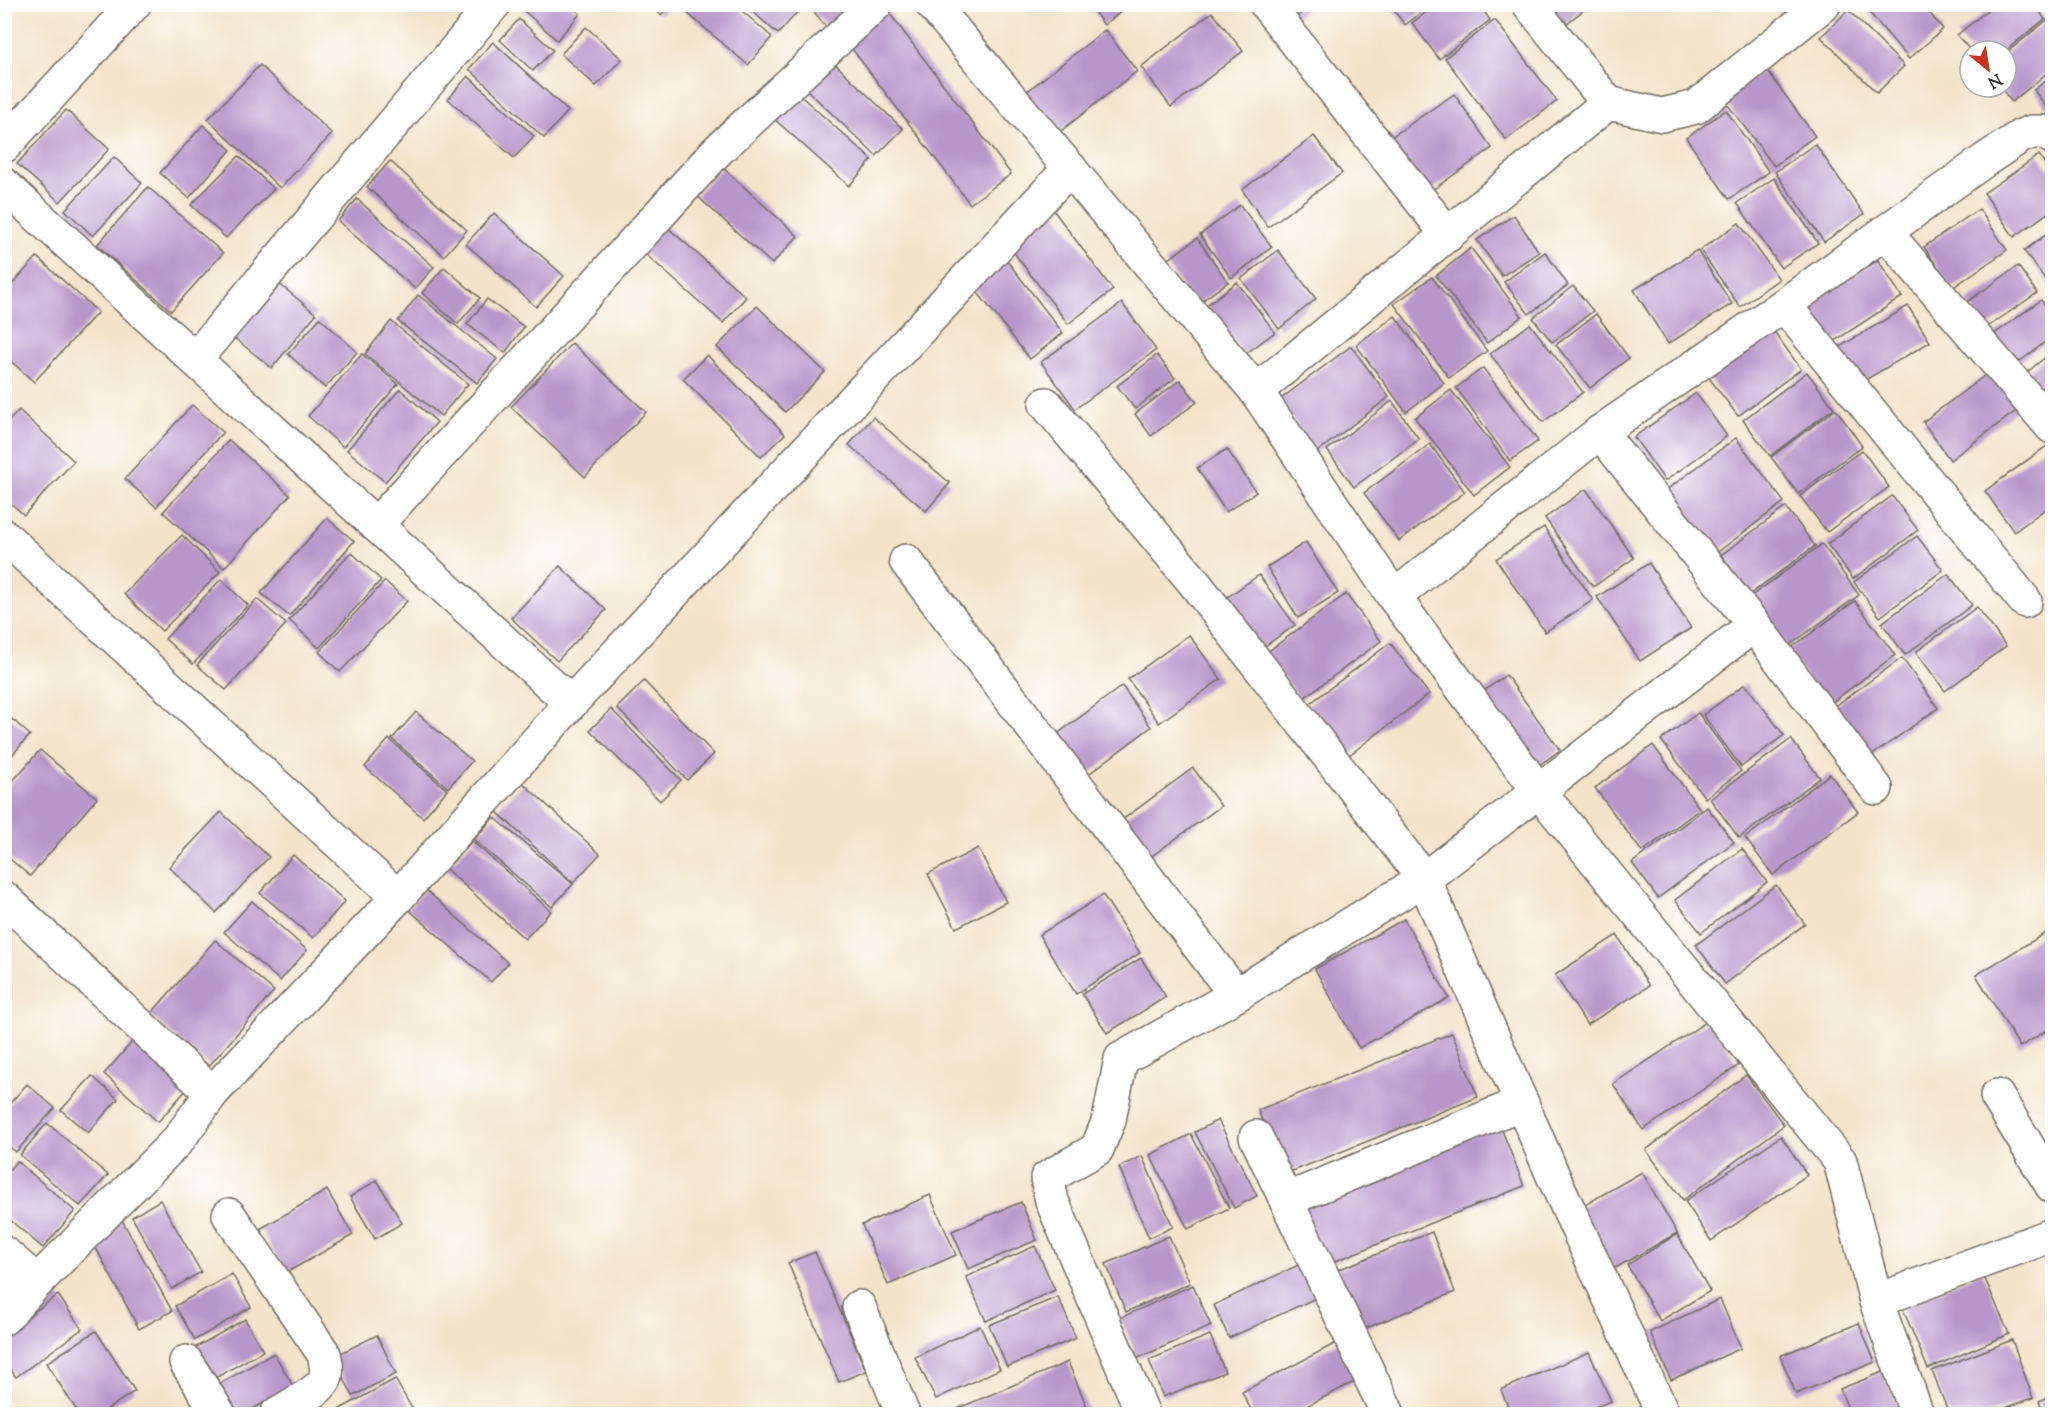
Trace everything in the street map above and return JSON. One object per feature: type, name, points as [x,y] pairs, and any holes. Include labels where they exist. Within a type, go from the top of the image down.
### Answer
[{"type":"street","points":[[4,146],[134,4]]},
{"type":"street","points":[[195,359],[494,4]]},
{"type":"street","points":[[376,525],[718,150],[876,4]]},
{"type":"street","points":[[932,4],[1256,391],[1394,597],[1538,790],[1840,1161],[1876,1302],[1917,1414]]},
{"type":"street","points":[[1266,4],[1448,235]]},
{"type":"street","points":[[1530,4],[1608,103],[1662,115],[1696,107],[1810,9]]},
{"type":"street","points":[[1256,391],[1608,103]]},
{"type":"street","points":[[1394,597],[1600,432],[1886,233],[1985,160],[2021,136],[2032,132],[2043,132],[2052,137]]},
{"type":"street","points":[[4,1318],[178,1140],[212,1093],[398,897],[572,703],[1070,168]]},
{"type":"street","points":[[4,185],[572,703]]},
{"type":"street","points":[[1886,233],[2052,427]]},
{"type":"street","points":[[1784,305],[2025,601]]},
{"type":"street","points":[[1046,404],[1193,581],[1424,879],[1522,1103],[1663,1414]]},
{"type":"street","points":[[1600,432],[1754,625],[1876,788]]},
{"type":"street","points":[[4,536],[398,897]]},
{"type":"street","points":[[906,561],[1236,995]]},
{"type":"street","points":[[1143,1414],[1052,1201],[1047,1178],[1096,1149],[1109,1120],[1121,1059],[1236,995],[1424,879],[1754,625]]},
{"type":"street","points":[[4,898],[212,1093]]},
{"type":"street","points":[[1996,1096],[2052,1186]]},
{"type":"street","points":[[1286,1200],[1522,1103]]},
{"type":"street","points":[[1256,1137],[1388,1414]]},
{"type":"street","points":[[229,1215],[324,1354],[326,1377],[320,1387],[277,1414]]},
{"type":"street","points":[[1876,1302],[2052,1235]]},
{"type":"street","points":[[4,1253],[37,1282]]},
{"type":"street","points":[[859,1307],[903,1414]]},
{"type":"street","points":[[186,1362],[219,1414]]},
{"type":"building","points":[[526,4],[569,4],[580,14],[557,40],[522,9]]},
{"type":"building","points":[[649,4],[670,4],[661,15]]},
{"type":"building","points":[[680,4],[734,4],[772,37],[748,65],[679,6]]},
{"type":"building","points":[[744,4],[801,4],[803,6],[778,34]]},
{"type":"building","points":[[808,4],[856,4],[826,27]]},
{"type":"building","points":[[1088,4],[1131,4],[1104,25]]},
{"type":"building","points":[[1277,4],[1312,4],[1290,22]]},
{"type":"building","points":[[1389,4],[1432,4],[1405,25]]},
{"type":"building","points":[[1437,4],[1479,4],[1490,20],[1439,59],[1412,23]]},
{"type":"building","points":[[1534,4],[1591,4],[1556,32]]},
{"type":"building","points":[[1862,4],[1922,4],[1943,29],[1909,59]]},
{"type":"building","points":[[1995,4],[2034,4],[2045,19],[2018,41],[1960,39],[1957,35]]},
{"type":"building","points":[[884,6],[1011,174],[970,204],[843,37]]},
{"type":"building","points":[[1848,10],[1904,66],[1877,93],[1821,37]]},
{"type":"building","points":[[1212,12],[1243,51],[1171,107],[1141,67]]},
{"type":"building","points":[[519,19],[553,50],[533,71],[500,40]]},
{"type":"building","points":[[1495,20],[1557,101],[1506,140],[1445,58]]},
{"type":"building","points":[[2047,20],[2052,27],[2052,69],[2018,97],[2018,43]]},
{"type":"building","points":[[586,27],[622,59],[596,86],[561,54]]},
{"type":"building","points":[[1105,30],[1137,71],[1052,138],[1020,97]]},
{"type":"building","points":[[493,42],[568,111],[544,138],[469,69]]},
{"type":"building","points":[[830,59],[903,129],[876,156],[804,87]]},
{"type":"building","points":[[260,65],[332,134],[280,188],[208,119]]},
{"type":"building","points":[[1766,69],[1815,136],[1774,166],[1724,100]]},
{"type":"building","points":[[468,76],[534,136],[514,158],[448,99]]},
{"type":"building","points":[[2052,76],[2052,115],[2034,90]]},
{"type":"building","points":[[795,91],[872,160],[849,186],[772,117]]},
{"type":"building","points":[[1454,94],[1492,148],[1425,195],[1387,140]]},
{"type":"building","points":[[66,110],[109,149],[60,202],[17,164]]},
{"type":"building","points":[[1726,110],[1769,172],[1729,199],[1686,138]]},
{"type":"building","points":[[203,125],[231,150],[189,198],[160,173]]},
{"type":"building","points":[[1314,136],[1342,173],[1268,227],[1242,190]]},
{"type":"building","points":[[1815,144],[1864,214],[1824,242],[1775,172]]},
{"type":"building","points":[[2039,155],[2052,174],[2052,210],[2014,237],[1984,193]]},
{"type":"building","points":[[239,156],[274,189],[226,238],[191,205]]},
{"type":"building","points":[[114,157],[142,183],[93,236],[65,210]]},
{"type":"building","points":[[390,161],[467,230],[444,256],[367,187]]},
{"type":"building","points":[[722,167],[798,236],[772,264],[696,195]]},
{"type":"building","points":[[1774,178],[1818,243],[1781,268],[1737,203]]},
{"type":"building","points":[[148,187],[223,253],[171,311],[97,245]]},
{"type":"building","points":[[357,199],[434,267],[415,289],[338,221]]},
{"type":"building","points":[[1240,205],[1272,247],[1231,278],[1200,235]]},
{"type":"building","points":[[1051,207],[1113,290],[1068,324],[1006,242]]},
{"type":"building","points":[[1979,209],[2007,250],[1952,288],[1924,247]]},
{"type":"building","points":[[494,213],[564,276],[536,307],[466,244]]},
{"type":"building","points":[[1514,215],[1539,252],[1502,276],[1477,240]]},
{"type":"building","points":[[1739,223],[1779,279],[1740,307],[1700,250]]},
{"type":"building","points":[[665,225],[746,297],[723,323],[642,251]]},
{"type":"building","points":[[2052,230],[2052,288],[2024,251]]},
{"type":"building","points":[[1197,238],[1228,282],[1196,305],[1165,262]]},
{"type":"building","points":[[1471,248],[1522,316],[1487,343],[1436,276]]},
{"type":"building","points":[[1278,250],[1316,299],[1279,329],[1241,279]]},
{"type":"building","points":[[1697,250],[1732,304],[1668,344],[1634,290]]},
{"type":"building","points":[[1545,252],[1568,285],[1529,314],[1504,282]]},
{"type":"building","points":[[1001,253],[1063,333],[1030,359],[968,280]]},
{"type":"building","points":[[37,257],[98,312],[34,382],[4,355],[4,293]]},
{"type":"building","points":[[1878,260],[1902,297],[1827,346],[1803,308]]},
{"type":"building","points":[[2018,266],[2037,293],[1986,328],[1967,302]]},
{"type":"building","points":[[444,267],[480,298],[458,324],[422,293]]},
{"type":"building","points":[[1432,277],[1487,351],[1449,378],[1394,304]]},
{"type":"building","points":[[277,282],[316,314],[272,368],[233,337]]},
{"type":"building","points":[[1237,282],[1275,332],[1244,355],[1207,305]]},
{"type":"building","points":[[1573,286],[1593,311],[1552,342],[1533,318]]},
{"type":"building","points":[[418,295],[497,359],[477,383],[398,321]]},
{"type":"building","points":[[487,299],[524,327],[505,353],[467,324]]},
{"type":"building","points":[[2041,300],[2052,315],[2052,337],[2015,365],[1993,335]]},
{"type":"building","points":[[1122,303],[1156,350],[1075,409],[1041,362]]},
{"type":"building","points":[[757,306],[825,372],[785,412],[717,347]]},
{"type":"building","points":[[1908,306],[1930,342],[1855,386],[1833,351]]},
{"type":"building","points":[[1596,314],[1629,358],[1590,388],[1556,345]]},
{"type":"building","points":[[1395,316],[1444,383],[1406,412],[1356,345]]},
{"type":"building","points":[[320,318],[357,352],[325,388],[288,354]]},
{"type":"building","points":[[391,321],[468,384],[441,416],[365,354]]},
{"type":"building","points":[[1530,324],[1583,392],[1543,422],[1490,354]]},
{"type":"building","points":[[1773,330],[1801,369],[1738,416],[1709,378]]},
{"type":"building","points":[[572,343],[646,412],[585,477],[511,407]]},
{"type":"building","points":[[1351,346],[1389,397],[1317,452],[1278,401]]},
{"type":"building","points":[[2052,352],[2052,403],[2026,373]]},
{"type":"building","points":[[362,354],[398,384],[343,447],[308,416]]},
{"type":"building","points":[[707,355],[785,434],[761,457],[683,379]]},
{"type":"building","points":[[1157,355],[1175,378],[1135,409],[1117,386]]},
{"type":"building","points":[[1483,368],[1538,441],[1510,461],[1456,388]]},
{"type":"building","points":[[1992,370],[2020,408],[1950,460],[1923,422]]},
{"type":"building","points":[[1807,372],[1834,408],[1770,456],[1743,420]]},
{"type":"building","points":[[1180,380],[1197,402],[1151,436],[1135,414]]},
{"type":"building","points":[[400,389],[437,422],[385,482],[347,450]]},
{"type":"building","points":[[1451,390],[1510,467],[1474,495],[1415,418]]},
{"type":"building","points":[[1696,393],[1727,436],[1665,481],[1634,437]]},
{"type":"building","points":[[1392,401],[1419,439],[1354,487],[1327,450]]},
{"type":"building","points":[[192,405],[223,432],[156,507],[125,479]]},
{"type":"building","points":[[1836,409],[1862,446],[1798,494],[1771,457]]},
{"type":"building","points":[[19,410],[74,461],[24,515],[5,498],[5,425]]},
{"type":"building","points":[[873,417],[950,483],[926,511],[849,445]]},
{"type":"building","points":[[1736,438],[1784,502],[1707,560],[1660,495]]},
{"type":"building","points":[[229,440],[290,495],[224,568],[163,512]]},
{"type":"building","points":[[2051,443],[2052,504],[2014,532],[1985,491]]},
{"type":"building","points":[[1430,444],[1465,492],[1399,541],[1364,493]]},
{"type":"building","points":[[1227,449],[1256,492],[1226,512],[1197,468]]},
{"type":"building","points":[[1862,450],[1889,487],[1827,532],[1800,496]]},
{"type":"building","points":[[1586,489],[1634,558],[1593,587],[1545,518]]},
{"type":"building","points":[[1892,496],[1918,530],[1853,579],[1827,544]]},
{"type":"building","points":[[1786,507],[1815,546],[1750,594],[1721,555]]},
{"type":"building","points":[[327,518],[354,541],[289,616],[261,593]]},
{"type":"building","points":[[1544,527],[1593,600],[1545,632],[1496,559]]},
{"type":"building","points":[[182,535],[220,572],[162,631],[124,594]]},
{"type":"building","points":[[1917,536],[1943,570],[1880,617],[1854,582]]},
{"type":"building","points":[[1306,542],[1338,593],[1298,618],[1267,567]]},
{"type":"building","points":[[1822,544],[1859,595],[1787,647],[1750,597]]},
{"type":"building","points":[[351,552],[381,580],[319,648],[289,620]]},
{"type":"building","points":[[1649,563],[1691,628],[1640,661],[1597,597]]},
{"type":"building","points":[[560,566],[606,610],[557,661],[511,618]]},
{"type":"building","points":[[1948,574],[1972,605],[1905,655],[1882,623]]},
{"type":"building","points":[[1259,575],[1295,625],[1252,655],[1216,605]]},
{"type":"building","points":[[221,579],[248,605],[193,664],[165,639]]},
{"type":"building","points":[[385,581],[407,601],[340,672],[319,652]]},
{"type":"building","points":[[1346,594],[1381,641],[1301,700],[1266,653]]},
{"type":"building","points":[[257,599],[286,624],[226,690],[197,665]]},
{"type":"building","points":[[1855,601],[1895,655],[1827,706],[1787,651]]},
{"type":"building","points":[[1977,607],[2006,646],[1945,691],[1916,652]]},
{"type":"building","points":[[1189,635],[1221,679],[1159,723],[1128,679]]},
{"type":"building","points":[[1390,643],[1429,694],[1344,759],[1304,708]]},
{"type":"building","points":[[1902,658],[1938,708],[1867,759],[1831,709]]},
{"type":"building","points":[[1506,675],[1560,750],[1534,769],[1480,694]]},
{"type":"building","points":[[644,681],[714,754],[687,780],[617,708]]},
{"type":"building","points":[[1745,684],[1784,735],[1741,767],[1703,715]]},
{"type":"building","points":[[1122,686],[1151,727],[1082,779],[1052,738]]},
{"type":"building","points":[[611,709],[681,780],[660,801],[590,730]]},
{"type":"building","points":[[4,712],[30,735],[4,764]]},
{"type":"building","points":[[416,712],[472,761],[448,788],[392,739]]},
{"type":"building","points":[[1698,713],[1741,771],[1705,798],[1661,740]]},
{"type":"building","points":[[389,739],[447,790],[423,818],[365,767]]},
{"type":"building","points":[[1791,739],[1820,778],[1739,838],[1710,799]]},
{"type":"building","points":[[1653,745],[1700,809],[1642,852],[1595,788]]},
{"type":"building","points":[[40,750],[97,798],[30,876],[4,854],[4,791]]},
{"type":"building","points":[[1193,768],[1221,806],[1142,863],[1114,826]]},
{"type":"building","points":[[1830,774],[1858,812],[1773,875],[1745,838]]},
{"type":"building","points":[[523,783],[600,854],[573,883],[496,811]]},
{"type":"building","points":[[1707,807],[1734,842],[1658,898],[1632,863]]},
{"type":"building","points":[[221,812],[269,857],[216,913],[169,867]]},
{"type":"building","points":[[494,817],[573,884],[552,907],[474,840]]},
{"type":"building","points":[[472,841],[551,911],[525,939],[446,869]]},
{"type":"building","points":[[978,848],[1006,902],[956,928],[928,874]]},
{"type":"building","points":[[1742,849],[1767,882],[1701,933],[1675,900]]},
{"type":"building","points":[[293,855],[345,901],[313,938],[260,893]]},
{"type":"building","points":[[1776,885],[1805,924],[1725,984],[1696,945]]},
{"type":"building","points":[[425,889],[508,963],[491,982],[408,909]]},
{"type":"building","points":[[1103,895],[1140,953],[1076,994],[1039,935]]},
{"type":"building","points":[[252,901],[307,950],[280,981],[224,932]]},
{"type":"building","points":[[1404,919],[1449,998],[1359,1048],[1315,969]]},
{"type":"building","points":[[2052,929],[2052,1027],[2020,1047],[1976,975]]},
{"type":"building","points":[[1617,935],[1649,986],[1587,1025],[1555,975]]},
{"type":"building","points":[[215,940],[274,991],[209,1066],[150,1015]]},
{"type":"building","points":[[1141,958],[1166,997],[1107,1033],[1082,994]]},
{"type":"building","points":[[1709,1020],[1739,1065],[1643,1130],[1613,1084]]},
{"type":"building","points":[[1452,1033],[1478,1097],[1283,1175],[1258,1110]]},
{"type":"building","points":[[133,1041],[187,1089],[158,1122],[104,1074]]},
{"type":"building","points":[[1746,1075],[1784,1125],[1683,1200],[1646,1150]]},
{"type":"building","points":[[92,1076],[118,1099],[88,1133],[61,1110]]},
{"type":"building","points":[[27,1084],[55,1108],[16,1152],[4,1142],[4,1110]]},
{"type":"building","points":[[1218,1120],[1257,1196],[1234,1208],[1195,1132]]},
{"type":"building","points":[[47,1123],[108,1175],[80,1206],[20,1155]]},
{"type":"building","points":[[1500,1125],[1524,1186],[1325,1265],[1300,1203]]},
{"type":"building","points":[[1191,1134],[1229,1208],[1188,1229],[1150,1155]]},
{"type":"building","points":[[1781,1136],[1807,1175],[1711,1241],[1685,1201]]},
{"type":"building","points":[[1142,1156],[1173,1227],[1149,1238],[1119,1167]]},
{"type":"building","points":[[17,1161],[75,1211],[43,1248],[4,1215],[4,1175]]},
{"type":"building","points":[[1642,1172],[1677,1233],[1614,1269],[1579,1208]]},
{"type":"building","points":[[377,1180],[402,1223],[375,1239],[350,1197]]},
{"type":"building","points":[[327,1190],[353,1235],[286,1273],[260,1229]]},
{"type":"building","points":[[930,1195],[956,1255],[888,1285],[862,1225]]},
{"type":"building","points":[[160,1200],[201,1272],[172,1289],[132,1217]]},
{"type":"building","points":[[1021,1202],[1037,1240],[968,1269],[952,1231]]},
{"type":"building","points":[[121,1218],[172,1311],[139,1329],[89,1235]]},
{"type":"building","points":[[1432,1232],[1455,1292],[1359,1331],[1335,1271]]},
{"type":"building","points":[[1677,1234],[1710,1291],[1660,1321],[1627,1265]]},
{"type":"building","points":[[1169,1236],[1190,1283],[1126,1312],[1106,1264]]},
{"type":"building","points":[[1035,1246],[1055,1290],[986,1321],[966,1277]]},
{"type":"building","points":[[815,1252],[866,1371],[839,1382],[788,1263]]},
{"type":"building","points":[[1313,1258],[1329,1292],[1229,1338],[1214,1305]]},
{"type":"building","points":[[1982,1272],[2009,1334],[1928,1369],[1902,1307]]},
{"type":"building","points":[[232,1274],[251,1307],[195,1340],[175,1306]]},
{"type":"building","points":[[1193,1285],[1211,1326],[1138,1358],[1120,1318]]},
{"type":"building","points":[[58,1295],[82,1329],[16,1377],[4,1362],[4,1334]]},
{"type":"building","points":[[1058,1297],[1076,1338],[1007,1367],[989,1325]]},
{"type":"building","points":[[1720,1299],[1741,1348],[1671,1380],[1650,1332]]},
{"type":"building","points":[[245,1319],[263,1351],[210,1381],[191,1350]]},
{"type":"building","points":[[1859,1323],[1875,1362],[1796,1394],[1780,1356]]},
{"type":"building","points":[[980,1326],[1000,1369],[936,1399],[915,1357]]},
{"type":"building","points":[[96,1331],[135,1391],[100,1414],[79,1414],[46,1363]]},
{"type":"building","points":[[377,1335],[396,1374],[353,1396],[333,1357]]},
{"type":"building","points":[[1210,1335],[1225,1372],[1163,1397],[1149,1360]]},
{"type":"building","points":[[2012,1340],[2033,1398],[1988,1414],[1949,1414],[1932,1371]]},
{"type":"building","points":[[1340,1341],[1360,1379],[1291,1414],[1253,1414],[1242,1392]]},
{"type":"building","points":[[1589,1352],[1611,1401],[1578,1414],[1511,1414],[1501,1390]]},
{"type":"building","points":[[274,1353],[293,1386],[244,1414],[228,1414],[212,1388]]},
{"type":"building","points":[[1068,1362],[1090,1414],[945,1414]]},
{"type":"building","points":[[1883,1372],[1901,1414],[1850,1414],[1840,1389]]},
{"type":"building","points":[[395,1379],[414,1412],[409,1414],[331,1414]]},
{"type":"building","points":[[2052,1395],[2052,1414],[2045,1414],[2039,1401]]}]
